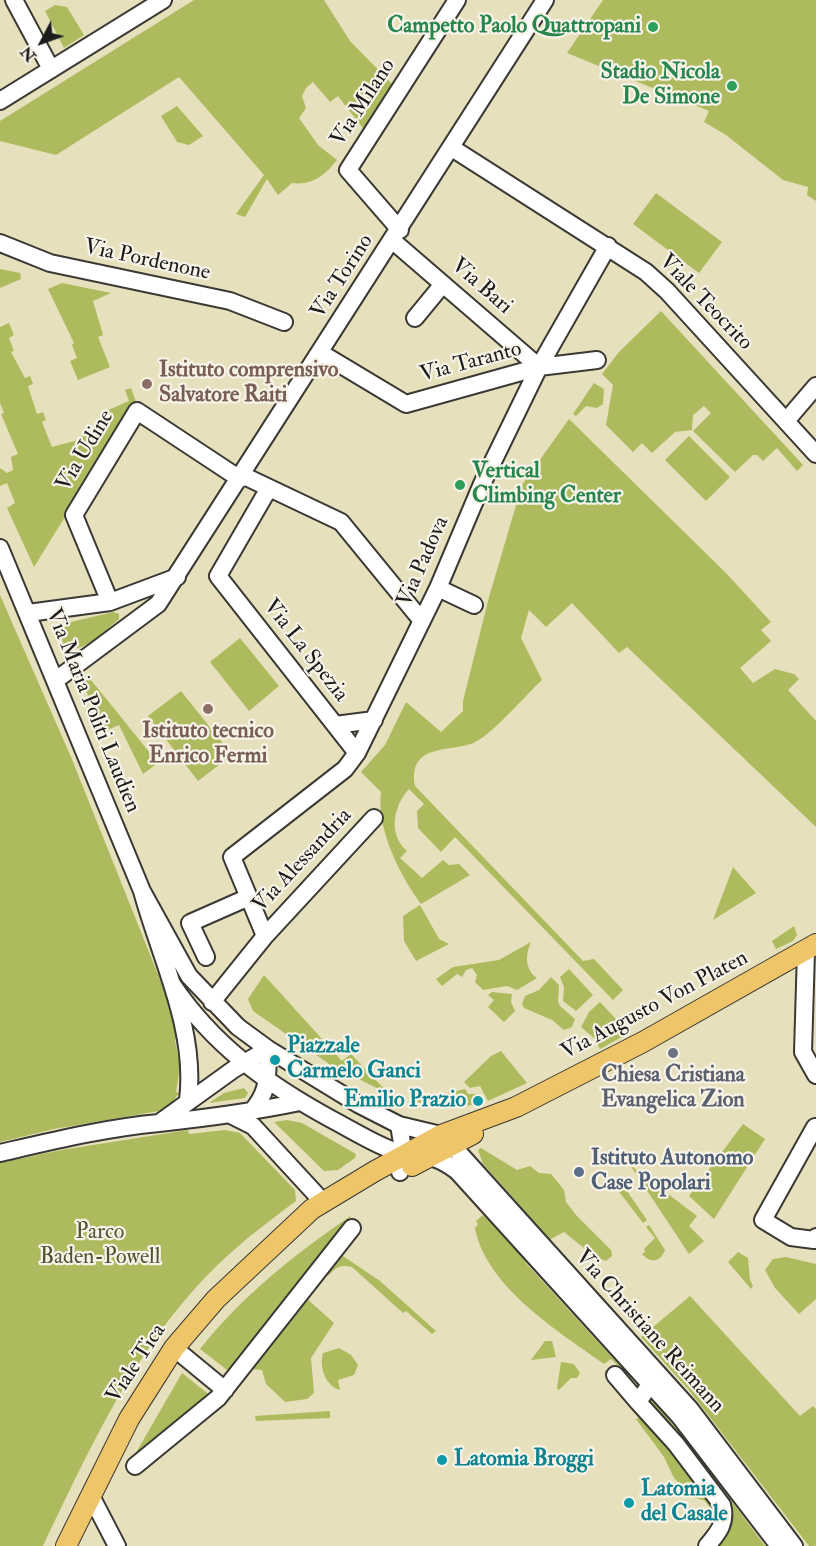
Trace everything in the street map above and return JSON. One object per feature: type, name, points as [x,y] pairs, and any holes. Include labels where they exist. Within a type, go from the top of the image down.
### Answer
[{"type":"main road","name":"Via Augusto Von Platen","points":[[446,1140],[644,1042],[811,948]]},
{"type":"main road","points":[[285,1235],[323,1202],[375,1171],[431,1156],[446,1140]]},
{"type":"main road","points":[[285,1235],[402,1163],[446,1140]]},
{"type":"main road","name":"Viale Tica","points":[[66,1546],[133,1412],[174,1348],[216,1299],[285,1235]]},
{"type":"street","points":[[14,0],[51,69]]},
{"type":"street","points":[[0,101],[163,0]]},
{"type":"street","name":"Via Milano","points":[[348,170],[457,0]]},
{"type":"street","name":"Via Torino","points":[[57,680],[158,604],[396,236],[545,0]]},
{"type":"street","name":"Viale Teocrito","points":[[452,148],[608,246],[667,291],[816,454]]},
{"type":"street","name":"Via Bari","points":[[348,170],[396,236],[443,284],[539,367]]},
{"type":"street","name":"Via Pordenone","points":[[0,243],[50,263],[230,301],[284,321]]},
{"type":"street","name":"Via Padova","points":[[249,897],[232,857],[345,769],[357,753],[438,588],[482,484],[539,367],[608,246]]},
{"type":"street","points":[[415,318],[443,284]]},
{"type":"street","name":"Via Taranto","points":[[321,353],[406,404],[539,367],[597,360]]},
{"type":"street","points":[[786,421],[816,386]]},
{"type":"street","name":"Via Udine","points":[[114,600],[74,515],[137,411],[241,477]]},
{"type":"street","points":[[241,477],[341,522],[422,621]]},
{"type":"street","name":"Via La Spezia","points":[[269,488],[218,576],[357,753]]},
{"type":"street","name":"Via Maria Politi Laudien","points":[[0,549],[57,680],[142,891]]},
{"type":"street","points":[[28,613],[114,600],[177,577]]},
{"type":"street","points":[[438,588],[474,605]]},
{"type":"street","points":[[114,600],[130,609],[132,624]]},
{"type":"street","points":[[335,725],[374,720]]},
{"type":"street","name":"Via Alessandria","points":[[212,1002],[265,936],[374,818]]},
{"type":"street","points":[[142,891],[156,943],[172,984],[187,1042],[191,1077],[188,1100]]},
{"type":"street","points":[[142,891],[189,976],[238,1028],[358,1104],[399,1125],[446,1140],[503,1213],[651,1383],[715,1451],[751,1500],[778,1546]]},
{"type":"street","points":[[206,957],[190,923],[249,897],[265,936]]},
{"type":"street","points":[[811,948],[803,1052],[816,1075]]},
{"type":"street","points":[[172,984],[200,1023],[243,1063],[300,1102],[370,1141],[402,1163]]},
{"type":"street","points":[[159,1123],[188,1100],[268,1049]]},
{"type":"street","points":[[251,1112],[264,1097],[268,1049]]},
{"type":"street","points":[[0,1153],[70,1137],[251,1112],[300,1102]]},
{"type":"street","points":[[231,1115],[253,1126],[323,1202]]},
{"type":"street","points":[[399,1125],[402,1163]]},
{"type":"street","points":[[815,1240],[792,1238],[763,1220],[816,1126]]},
{"type":"street","points":[[370,1141],[378,1161],[375,1171]]},
{"type":"street","points":[[431,1156],[457,1171],[503,1213]]},
{"type":"street","points":[[135,1466],[202,1414],[225,1390],[351,1228]]},
{"type":"street","name":"Via Christiane Reimann","points":[[538,1251],[676,1393],[715,1451]]},
{"type":"street","points":[[174,1348],[225,1390]]},
{"type":"street","points":[[615,1375],[676,1444],[722,1505],[724,1514],[721,1530],[707,1546]]},
{"type":"street","points":[[638,1402],[651,1383]]},
{"type":"street","points":[[91,1497],[117,1546]]},
{"type":"street","points":[[751,1500],[794,1546]]},
{"type":"green space","points":[[194,0],[324,0],[350,41],[394,86],[365,131],[338,96],[330,102],[313,82],[306,88],[302,96],[306,108],[299,118],[318,145],[337,160],[313,181],[292,183],[278,195],[267,179],[245,217],[236,214],[264,175],[179,77],[56,155],[0,141],[0,121]]},
{"type":"green space","name":"Stadio Nicola De Simone","points":[[603,0],[816,0],[816,201],[807,195],[808,187],[783,180],[726,135],[704,122],[709,111],[567,53]]},
{"type":"green space","points":[[55,5],[67,7],[84,35],[64,48],[45,11]]},
{"type":"green space","points":[[177,106],[203,136],[189,145],[177,142],[161,116]]},
{"type":"green space","points":[[656,193],[722,242],[699,273],[633,224]]},
{"type":"green space","points":[[0,269],[20,273],[21,279],[0,288]]},
{"type":"green space","points":[[62,283],[111,293],[93,301],[103,335],[98,337],[110,367],[78,380],[70,361],[77,358],[72,345],[74,343],[48,289]]},
{"type":"green space","points":[[661,311],[803,465],[797,471],[777,448],[763,461],[757,455],[753,455],[735,472],[693,431],[711,413],[704,406],[693,415],[692,430],[675,432],[652,453],[642,443],[633,452],[606,425],[613,385],[602,374],[619,352]]},
{"type":"green space","points":[[9,323],[14,335],[9,338],[14,351],[11,352],[25,378],[30,376],[33,384],[28,386],[37,414],[43,412],[46,420],[42,422],[52,447],[82,439],[82,436],[95,431],[94,428],[108,422],[105,415],[109,413],[108,410],[129,401],[125,390],[131,388],[136,402],[34,567],[7,508],[15,503],[7,483],[0,486],[0,468],[7,473],[13,470],[11,457],[18,454],[1,414],[4,413],[0,403],[0,327]]},
{"type":"green space","points":[[594,383],[604,389],[603,404],[597,408],[586,406],[576,416],[573,414]]},
{"type":"green space","points":[[569,419],[726,573],[771,622],[761,630],[771,641],[740,668],[753,683],[775,669],[794,674],[799,679],[788,690],[816,721],[816,827],[627,647],[619,653],[572,603],[546,627],[529,610],[521,638],[542,680],[501,722],[477,741],[468,745],[435,751],[418,761],[415,786],[583,961],[594,959],[623,990],[613,1000],[455,837],[441,852],[418,828],[417,811],[424,804],[409,789],[396,812],[397,837],[407,851],[400,858],[422,878],[443,860],[449,865],[459,864],[470,875],[421,904],[405,880],[391,851],[382,821],[381,792],[361,772],[385,745],[406,702],[441,732],[463,711],[463,701],[489,597],[522,485]]},
{"type":"green space","points":[[689,436],[730,477],[706,501],[665,460]]},
{"type":"green space","points":[[0,595],[71,757],[163,987],[177,1037],[175,1040],[180,1067],[176,1092],[179,1093],[172,1103],[159,1111],[54,1129],[0,1142]]},
{"type":"green space","points":[[113,612],[119,614],[119,619],[92,641],[77,648],[63,645],[61,632],[67,623]]},
{"type":"green space","points":[[240,638],[279,686],[249,711],[210,662]]},
{"type":"green space","points":[[87,675],[158,763],[143,774],[119,725],[105,731],[86,691],[82,688],[83,677]]},
{"type":"green space","points":[[181,691],[232,755],[198,781],[148,716]]},
{"type":"green space","points":[[733,867],[756,893],[713,920]]},
{"type":"green space","points":[[420,905],[439,939],[449,944],[416,961],[404,941],[403,916]]},
{"type":"green space","points":[[794,926],[797,935],[793,941],[776,949],[772,941]]},
{"type":"green space","points":[[531,942],[527,962],[530,971],[537,978],[517,990],[507,986],[483,990],[475,982],[477,975],[472,968],[466,970],[462,977],[457,974],[442,986],[436,979],[453,967],[499,960]]},
{"type":"green space","points":[[569,969],[593,995],[576,1011],[563,1001],[564,987],[560,977]]},
{"type":"green space","points":[[264,975],[342,1061],[351,1054],[389,1094],[332,1066],[253,1011],[248,999]]},
{"type":"green space","points":[[551,977],[559,985],[560,1006],[575,1019],[572,1027],[564,1030],[552,1020],[524,1008],[522,1004],[525,996],[539,990]]},
{"type":"green space","points":[[492,992],[512,994],[511,1002],[515,1011],[504,1022],[488,1007],[494,1000],[488,995]]},
{"type":"green space","points":[[600,1002],[629,1033],[600,1049],[595,1039],[581,1027],[589,1012]]},
{"type":"green space","points":[[501,1051],[527,1083],[488,1101],[480,1086],[470,1088],[464,1082],[491,1056]]},
{"type":"green space","points":[[244,1088],[248,1093],[245,1098],[209,1103],[224,1093]]},
{"type":"green space","points":[[465,1089],[468,1094],[479,1094],[483,1103],[448,1109],[413,1101]]},
{"type":"green space","points":[[287,1120],[302,1123],[356,1154],[355,1158],[338,1170],[324,1171],[274,1122]]},
{"type":"green space","points":[[743,1124],[765,1139],[714,1219],[689,1196]]},
{"type":"green space","name":"Parco Baden-Powell","points":[[188,1130],[189,1134],[225,1130],[240,1133],[295,1190],[296,1201],[235,1249],[203,1280],[174,1314],[124,1387],[102,1426],[43,1546],[0,1546],[0,1163],[61,1150]]},
{"type":"green space","points":[[481,1148],[517,1170],[530,1166],[539,1173],[551,1174],[564,1190],[566,1202],[576,1215],[611,1250],[612,1256],[606,1261],[595,1257],[564,1232],[551,1239],[525,1262],[640,1388],[611,1359],[604,1364],[526,1306],[493,1270],[482,1249],[475,1228],[478,1224],[476,1221],[483,1215],[491,1223],[516,1201],[483,1164],[478,1150]]},
{"type":"green space","points":[[630,1165],[697,1216],[689,1226],[704,1241],[689,1254]]},
{"type":"green space","points":[[622,1184],[647,1220],[643,1223],[617,1189]]},
{"type":"green space","points":[[352,1215],[231,1373],[200,1349],[234,1311],[271,1276]]},
{"type":"green space","points":[[649,1225],[665,1250],[655,1260],[648,1259],[642,1254],[655,1238],[646,1227]]},
{"type":"green space","points":[[738,1252],[748,1258],[750,1280],[753,1286],[751,1289],[728,1262]]},
{"type":"green space","points":[[343,1256],[380,1281],[436,1331],[432,1334],[406,1311],[403,1313],[352,1267],[338,1267],[328,1276],[326,1270]]},
{"type":"green space","points":[[786,1257],[816,1264],[816,1299],[799,1314],[775,1288],[765,1270],[773,1259]]},
{"type":"green space","points":[[690,1296],[800,1416],[813,1406],[816,1409],[816,1546],[809,1546],[688,1389],[641,1337]]},
{"type":"green space","points":[[305,1297],[334,1323],[311,1358],[314,1393],[307,1399],[285,1402],[266,1384],[262,1370],[251,1369]]},
{"type":"green space","points":[[545,1341],[552,1341],[556,1357],[531,1360]]},
{"type":"green space","points":[[339,1348],[351,1355],[358,1365],[354,1375],[338,1380],[340,1390],[327,1380],[322,1364],[323,1353]]},
{"type":"green space","points":[[561,1362],[574,1364],[580,1373],[577,1378],[571,1378],[559,1390],[557,1388]]},
{"type":"green space","points":[[182,1373],[212,1397],[130,1463]]},
{"type":"green space","points":[[649,1397],[688,1442],[765,1546],[711,1546],[729,1516],[729,1500],[706,1478],[651,1413],[647,1400]]},
{"type":"green space","points":[[330,1411],[330,1418],[256,1421],[255,1416]]},
{"type":"green space","points":[[642,1416],[711,1494],[719,1519],[705,1501],[693,1497],[674,1478],[664,1457],[636,1419]]},
{"type":"place","name":"Campetto Paolo Quattropani","points":[[653,27]]},
{"type":"place","name":"Stadio Nicola De Simone","points":[[732,86]]},
{"type":"place","name":"Istituto comprensivo Salvatore Raiti","points":[[147,384]]},
{"type":"place","name":"Vertical Climbing Center","points":[[460,485]]},
{"type":"place","name":"Istituto tecnico Enrico Fermi","points":[[208,709]]},
{"type":"place","name":"Chiesa Cristiana Evangelica Zion","points":[[673,1053]]},
{"type":"place","name":"Piazzale Carmelo Ganci","points":[[275,1060]]},
{"type":"place","name":"Emilio Prazio","points":[[478,1101]]},
{"type":"place","name":"Istituto Autonomo Case Popolari","points":[[579,1172]]},
{"type":"place","name":"Latomia Broggi","points":[[442,1460]]},
{"type":"place","name":"Latomia del Casale","points":[[629,1503]]}]
